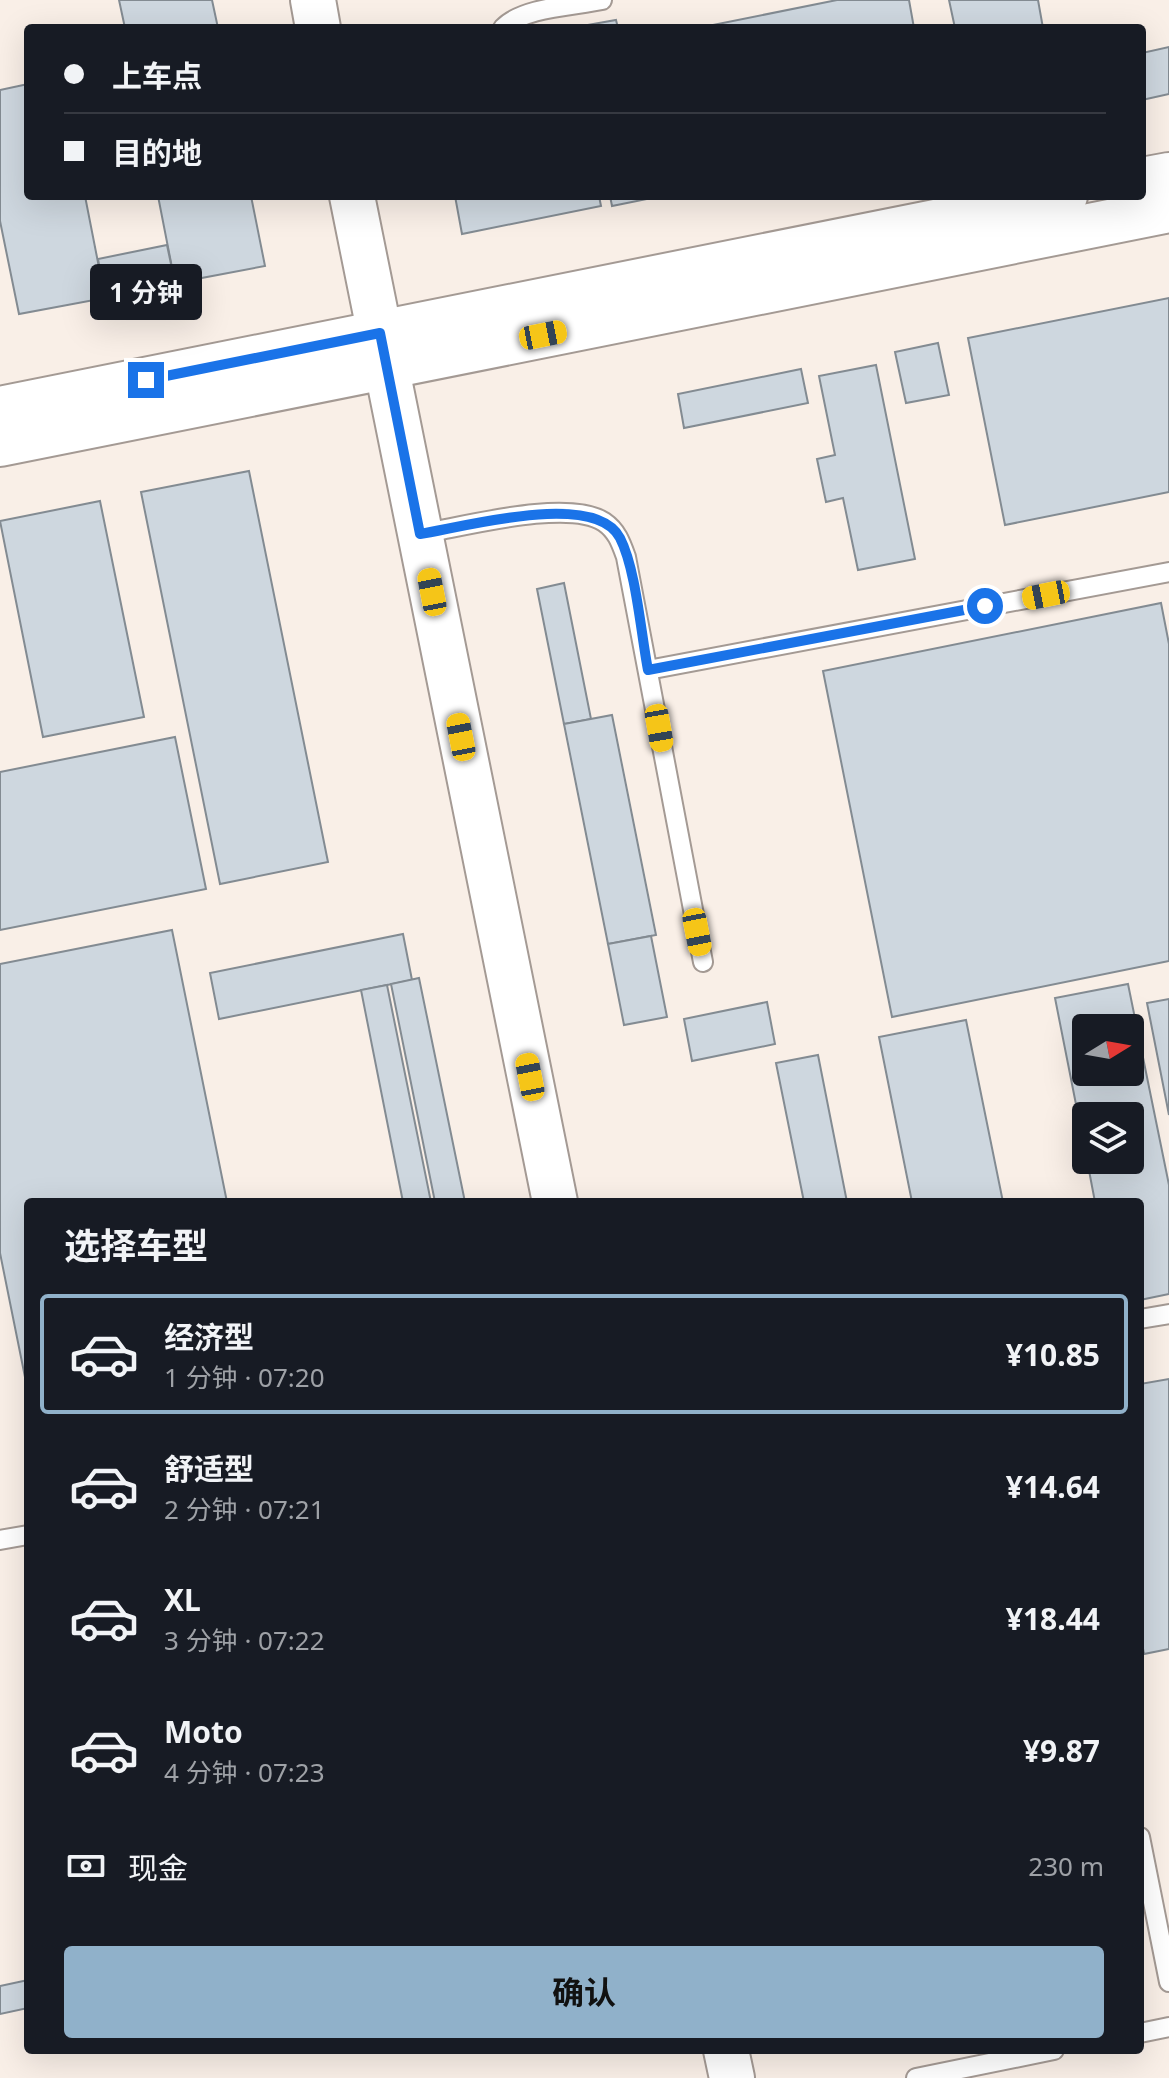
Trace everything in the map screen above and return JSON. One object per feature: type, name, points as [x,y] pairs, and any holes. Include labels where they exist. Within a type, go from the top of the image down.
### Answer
[{"type":"street","points":[[313,0],[317,24]]},
{"type":"street","points":[[1146,179],[1169,175]]},
{"type":"street","points":[[353,200],[554,1198]]},
{"type":"street","points":[[0,444],[383,350],[1047,200]]},
{"type":"street","points":[[0,409],[383,350],[1169,210]]},
{"type":"street","points":[[727,2054],[732,2078]]},
{"type":"lane","points":[[506,24],[560,8],[602,0]]},
{"type":"lane","points":[[560,8],[562,24]]},
{"type":"lane","points":[[420,534],[563,512],[603,521],[619,535],[626,557],[703,962]]},
{"type":"lane","points":[[648,670],[1169,572]]},
{"type":"lane","points":[[1144,1318],[1169,1314]]},
{"type":"lane","points":[[0,1540],[24,1536]]},
{"type":"lane","points":[[1144,1857],[1169,1982]]},
{"type":"lane","points":[[1144,2032],[1169,2027]]},
{"type":"lane","points":[[916,2078],[1034,2054]]},
{"type":"building","points":[[119,0],[212,0],[217,24],[124,24]]},
{"type":"building","points":[[837,0],[909,0],[913,24],[718,24]]},
{"type":"building","points":[[949,0],[1038,0],[1042,24],[954,24]]},
{"type":"building","points":[[616,20],[617,24],[593,24]]},
{"type":"building","points":[[1169,47],[1169,94],[1146,99],[1146,52]]},
{"type":"building","points":[[24,85],[24,200],[86,200],[105,298],[19,314],[0,221],[0,90]]},
{"type":"building","points":[[159,200],[252,200],[265,266],[175,283]]},
{"type":"building","points":[[456,200],[600,200],[601,206],[462,234]]},
{"type":"building","points":[[611,200],[642,200],[612,206]]},
{"type":"building","points":[[167,245],[175,283],[105,298],[98,259]]},
{"type":"building","points":[[1169,298],[1169,492],[1005,525],[968,338]]},
{"type":"building","points":[[938,343],[949,395],[906,403],[895,352]]},
{"type":"building","points":[[876,365],[915,559],[858,570],[843,498],[826,502],[817,459],[835,455],[819,376]]},
{"type":"building","points":[[801,369],[808,403],[684,428],[678,394]]},
{"type":"building","points":[[249,471],[328,862],[220,884],[141,492]]},
{"type":"building","points":[[100,501],[144,717],[43,737],[0,521]]},
{"type":"building","points":[[564,583],[591,719],[564,724],[537,589]]},
{"type":"building","points":[[1161,603],[1169,644],[1169,961],[892,1017],[823,671]]},
{"type":"building","points":[[612,715],[656,935],[608,944],[564,724]]},
{"type":"building","points":[[175,737],[206,889],[0,930],[0,772]]},
{"type":"building","points":[[172,930],[226,1198],[24,1198],[24,1372],[0,1253],[0,964]]},
{"type":"building","points":[[403,934],[412,980],[219,1019],[210,973]]},
{"type":"building","points":[[651,936],[667,1017],[624,1025],[608,944]]},
{"type":"building","points":[[419,978],[464,1198],[434,1198],[391,984]]},
{"type":"building","points":[[1128,984],[1134,1014],[1072,1014],[1072,1084],[1055,998]]},
{"type":"building","points":[[387,985],[430,1198],[402,1198],[361,990]]},
{"type":"building","points":[[1169,999],[1169,1115],[1147,1003]]},
{"type":"building","points":[[767,1002],[775,1044],[692,1061],[684,1019]]},
{"type":"building","points":[[966,1020],[1002,1198],[911,1198],[879,1037]]},
{"type":"building","points":[[818,1055],[846,1198],[803,1198],[776,1063]]},
{"type":"building","points":[[1144,1062],[1169,1185],[1169,1294],[1144,1299],[1144,1198],[1094,1198],[1090,1174],[1144,1174],[1144,1102],[1076,1102],[1072,1086],[1144,1086]]},
{"type":"building","points":[[1169,1379],[1169,1649],[1144,1654],[1144,1383]]},
{"type":"building","points":[[24,1981],[24,2009],[0,2014],[0,1986]]},
{"type":"route","points":[[146,380],[380,333],[420,534],[563,512],[603,521],[619,535],[626,557],[648,670],[985,606]]}]
